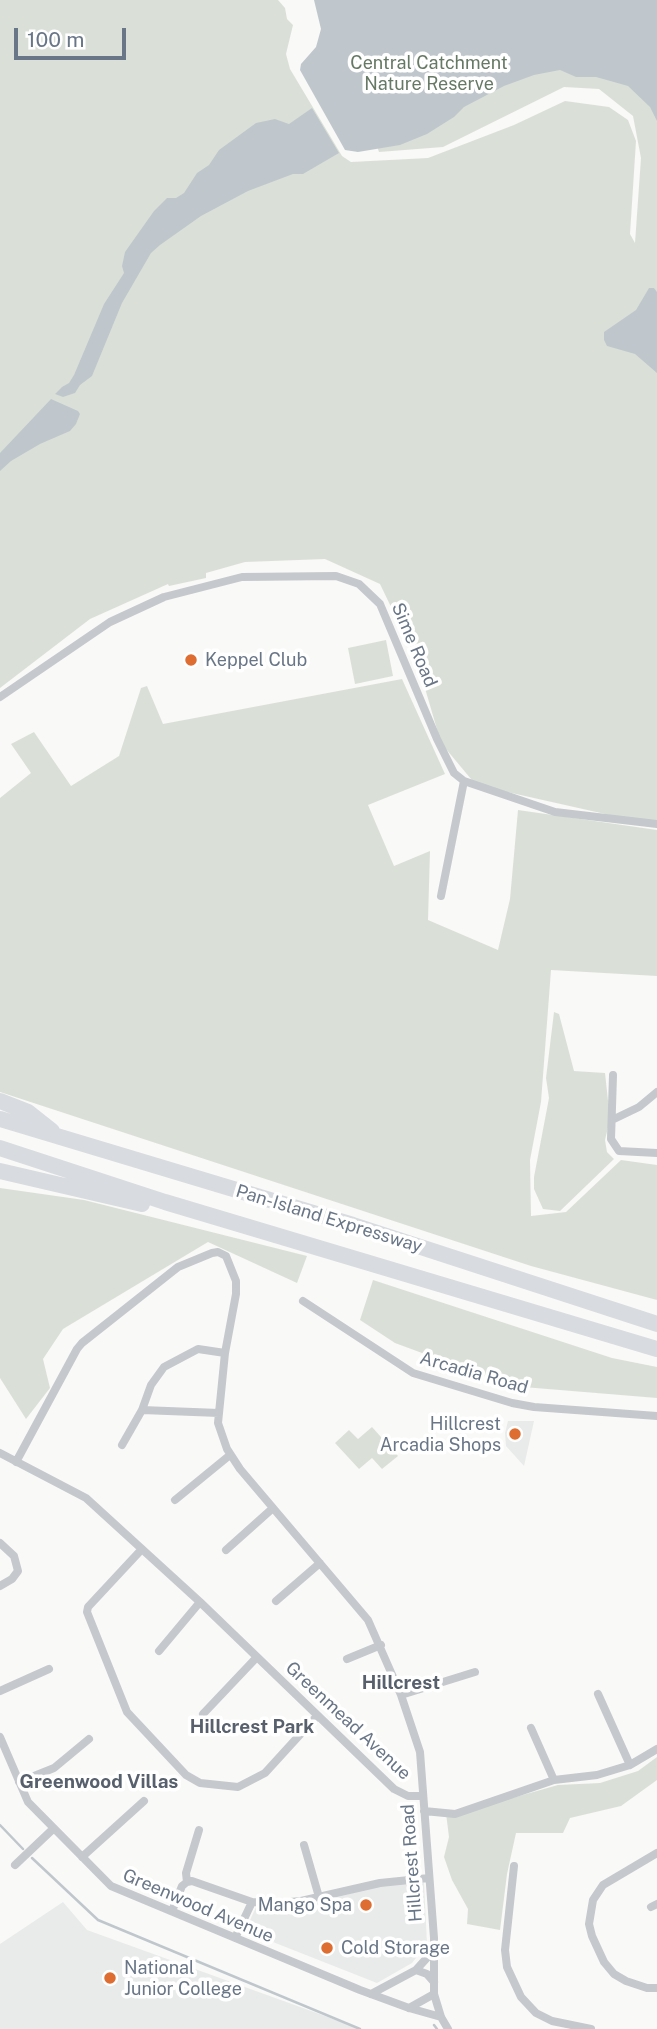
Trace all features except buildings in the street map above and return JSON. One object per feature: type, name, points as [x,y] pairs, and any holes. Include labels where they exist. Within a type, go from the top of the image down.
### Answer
[{"type":"highway","points":[[0,1101],[28,1112],[56,1135]]},
{"type":"highway","name":"Pan-Island Expressway","points":[[0,1119],[353,1225],[657,1324]]},
{"type":"highway","name":"Pan-Island Expressway","points":[[0,1148],[165,1202],[657,1349]]},
{"type":"highway","points":[[0,1171],[143,1204],[165,1202]]},
{"type":"street","name":"Sime Road","points":[[0,697],[110,622],[163,597],[242,577],[336,576],[359,584],[380,604],[437,739],[454,773],[464,781]]},
{"type":"street","points":[[441,895],[464,781],[555,812],[657,824]]},
{"type":"street","points":[[613,1075],[611,1139],[619,1151],[657,1153]]},
{"type":"street","points":[[612,1120],[639,1107],[657,1092]]},
{"type":"street","name":"Hillcrest Road","points":[[16,1462],[82,1343],[178,1267],[204,1255],[218,1252],[224,1254],[232,1266],[236,1282],[218,1423],[230,1455],[368,1620],[401,1695],[418,1741],[434,1950],[434,1994],[448,2029]]},
{"type":"street","name":"Arcadia Road","points":[[303,1301],[413,1373],[512,1403],[534,1407],[657,1416]]},
{"type":"street","points":[[122,1445],[142,1410],[151,1385],[164,1367],[198,1349],[225,1353]]},
{"type":"street","points":[[142,1410],[219,1413]]},
{"type":"street","name":"Greenmead Avenue","points":[[0,1453],[86,1498],[200,1602],[394,1788],[408,1796],[423,1796]]},
{"type":"street","points":[[175,1500],[230,1455]]},
{"type":"street","points":[[226,1550],[273,1508]]},
{"type":"street","points":[[0,1543],[14,1556],[18,1571],[12,1579],[0,1586]]},
{"type":"street","points":[[142,1549],[88,1607],[87,1612],[127,1712],[186,1775],[200,1783],[238,1787],[265,1773],[317,1716]]},
{"type":"street","points":[[276,1601],[320,1563]]},
{"type":"street","points":[[159,1651],[200,1602]]},
{"type":"street","points":[[347,1659],[381,1645]]},
{"type":"street","points":[[203,1714],[257,1657]]},
{"type":"street","points":[[0,1691],[49,1669]]},
{"type":"street","points":[[401,1695],[475,1672]]},
{"type":"street","points":[[598,1694],[630,1765]]},
{"type":"street","points":[[531,1728],[554,1780]]},
{"type":"street","name":"Greenwood Avenue","points":[[0,1737],[28,1802],[111,1886],[371,1994],[441,2017]]},
{"type":"street","points":[[19,1782],[54,1768],[89,1739]]},
{"type":"street","points":[[424,1811],[455,1814],[554,1780],[597,1775],[630,1765],[657,1749]]},
{"type":"street","points":[[82,1857],[144,1801]]},
{"type":"street","points":[[15,1865],[53,1829]]},
{"type":"street","points":[[187,1882],[186,1873],[200,1830]]},
{"type":"street","points":[[304,1845],[319,1897]]},
{"type":"street","points":[[657,1853],[603,1885],[593,1900],[589,1924],[604,1962],[614,1974],[637,1985],[657,1988]]},
{"type":"street","points":[[514,1866],[506,1950],[507,1966],[521,1997],[536,2014],[552,2021],[590,2029]]},
{"type":"street","points":[[172,1911],[181,1886],[192,1881],[252,1902],[279,1903],[380,1883],[429,1878]]},
{"type":"street","points":[[235,1938],[252,1902]]},
{"type":"street","points":[[371,1994],[416,1970],[434,1950]]},
{"type":"street","points":[[416,1970],[428,1975],[434,1982]]},
{"type":"street","points":[[409,2008],[434,1994]]},
{"type":"shaded area","name":"Central Catchment Nature Reserve","points":[[314,0],[657,0],[657,121],[650,107],[628,86],[596,77],[576,77],[560,70],[534,75],[504,86],[464,107],[454,117],[427,134],[400,145],[358,152],[345,150],[300,70],[301,64],[316,47],[321,29]]},
{"type":"shaded area","points":[[312,108],[339,153],[303,174],[293,174],[248,191],[201,216],[160,245],[151,253],[122,303],[92,376],[80,385],[75,393],[63,397],[55,394],[69,383],[74,375],[104,304],[124,273],[122,266],[125,252],[154,211],[167,198],[176,198],[184,193],[197,173],[209,165],[219,150],[256,123],[275,119],[289,124]]},
{"type":"shaded area","points":[[649,288],[654,288],[657,292],[657,373],[635,354],[607,346],[604,340],[604,332],[636,310]]},
{"type":"shaded area","points":[[51,399],[78,411],[80,414],[76,424],[70,431],[40,444],[11,461],[0,471],[0,453]]},
{"type":"shaded area","points":[[508,1421],[534,1421],[524,1466],[506,1446]]},
{"type":"shaded area","points":[[424,1883],[427,1944],[412,1963],[377,1983],[245,1931],[257,1905],[307,1905],[383,1885]]},
{"type":"shaded area","name":"National Junior College","points":[[63,1902],[87,1930],[361,2029],[0,2029],[0,1944]]},
{"type":"green space","points":[[0,0],[278,0],[293,25],[286,54],[290,69],[342,156],[351,162],[428,158],[514,125],[565,101],[609,107],[628,120],[636,141],[630,234],[635,243],[641,158],[633,116],[599,89],[564,87],[443,147],[379,152],[335,27],[657,0],[657,823],[476,785],[441,743],[417,661],[380,584],[325,559],[245,562],[206,573],[206,578],[169,586],[168,584],[90,619],[0,688]]},
{"type":"green space","points":[[386,640],[393,676],[355,684],[348,648]]},
{"type":"green space","points":[[402,679],[445,774],[368,805],[394,866],[430,851],[428,920],[498,950],[510,899],[518,810],[657,830],[657,976],[551,970],[541,1102],[530,1160],[531,1216],[566,1212],[621,1160],[657,1165],[657,1300],[531,1266],[0,1092],[0,798],[31,773],[11,744],[34,732],[71,786],[119,756],[141,688],[147,686],[163,724]]},
{"type":"green space","points":[[554,1012],[559,1014],[574,1071],[605,1073],[610,1119],[605,1140],[607,1152],[614,1159],[560,1211],[543,1209],[534,1189],[549,1098],[546,1078]]},
{"type":"green space","points":[[0,1188],[84,1200],[307,1256],[297,1283],[208,1242],[63,1329],[43,1359],[50,1388],[26,1419],[0,1378]]},
{"type":"green space","points":[[373,1280],[612,1358],[657,1367],[657,1398],[511,1386],[395,1343],[360,1320]]},
{"type":"green space","points":[[372,1427],[398,1456],[382,1469],[372,1458],[359,1469],[335,1443],[349,1430],[358,1439]]},
{"type":"green space","points":[[657,1757],[657,1780],[621,1806],[570,1818],[563,1833],[516,1833],[507,1874],[500,1930],[467,1924],[468,1909],[452,1880],[444,1857],[449,1837],[446,1813],[466,1811],[558,1785],[600,1783],[638,1771]]},
{"type":"waterway","points":[[0,1825],[23,1849]]},
{"type":"waterway","points":[[32,1858],[98,1920],[360,2029]]},
{"type":"waterway","points":[[434,2025],[437,2029]]},
{"type":"place","name":"Keppel Club","points":[[191,660]]},
{"type":"place","name":"Hillcrest Arcadia Shops","points":[[515,1434]]},
{"type":"place","name":"Mango Spa","points":[[366,1905]]},
{"type":"place","name":"Cold Storage","points":[[327,1948]]},
{"type":"place","name":"National Junior College","points":[[110,1978]]},
{"type":"district","name":"Hillcrest","points":[[401,1683]]},
{"type":"district","name":"Hillcrest Park","points":[[252,1727]]},
{"type":"district","name":"Greenwood Villas","points":[[99,1782]]}]
